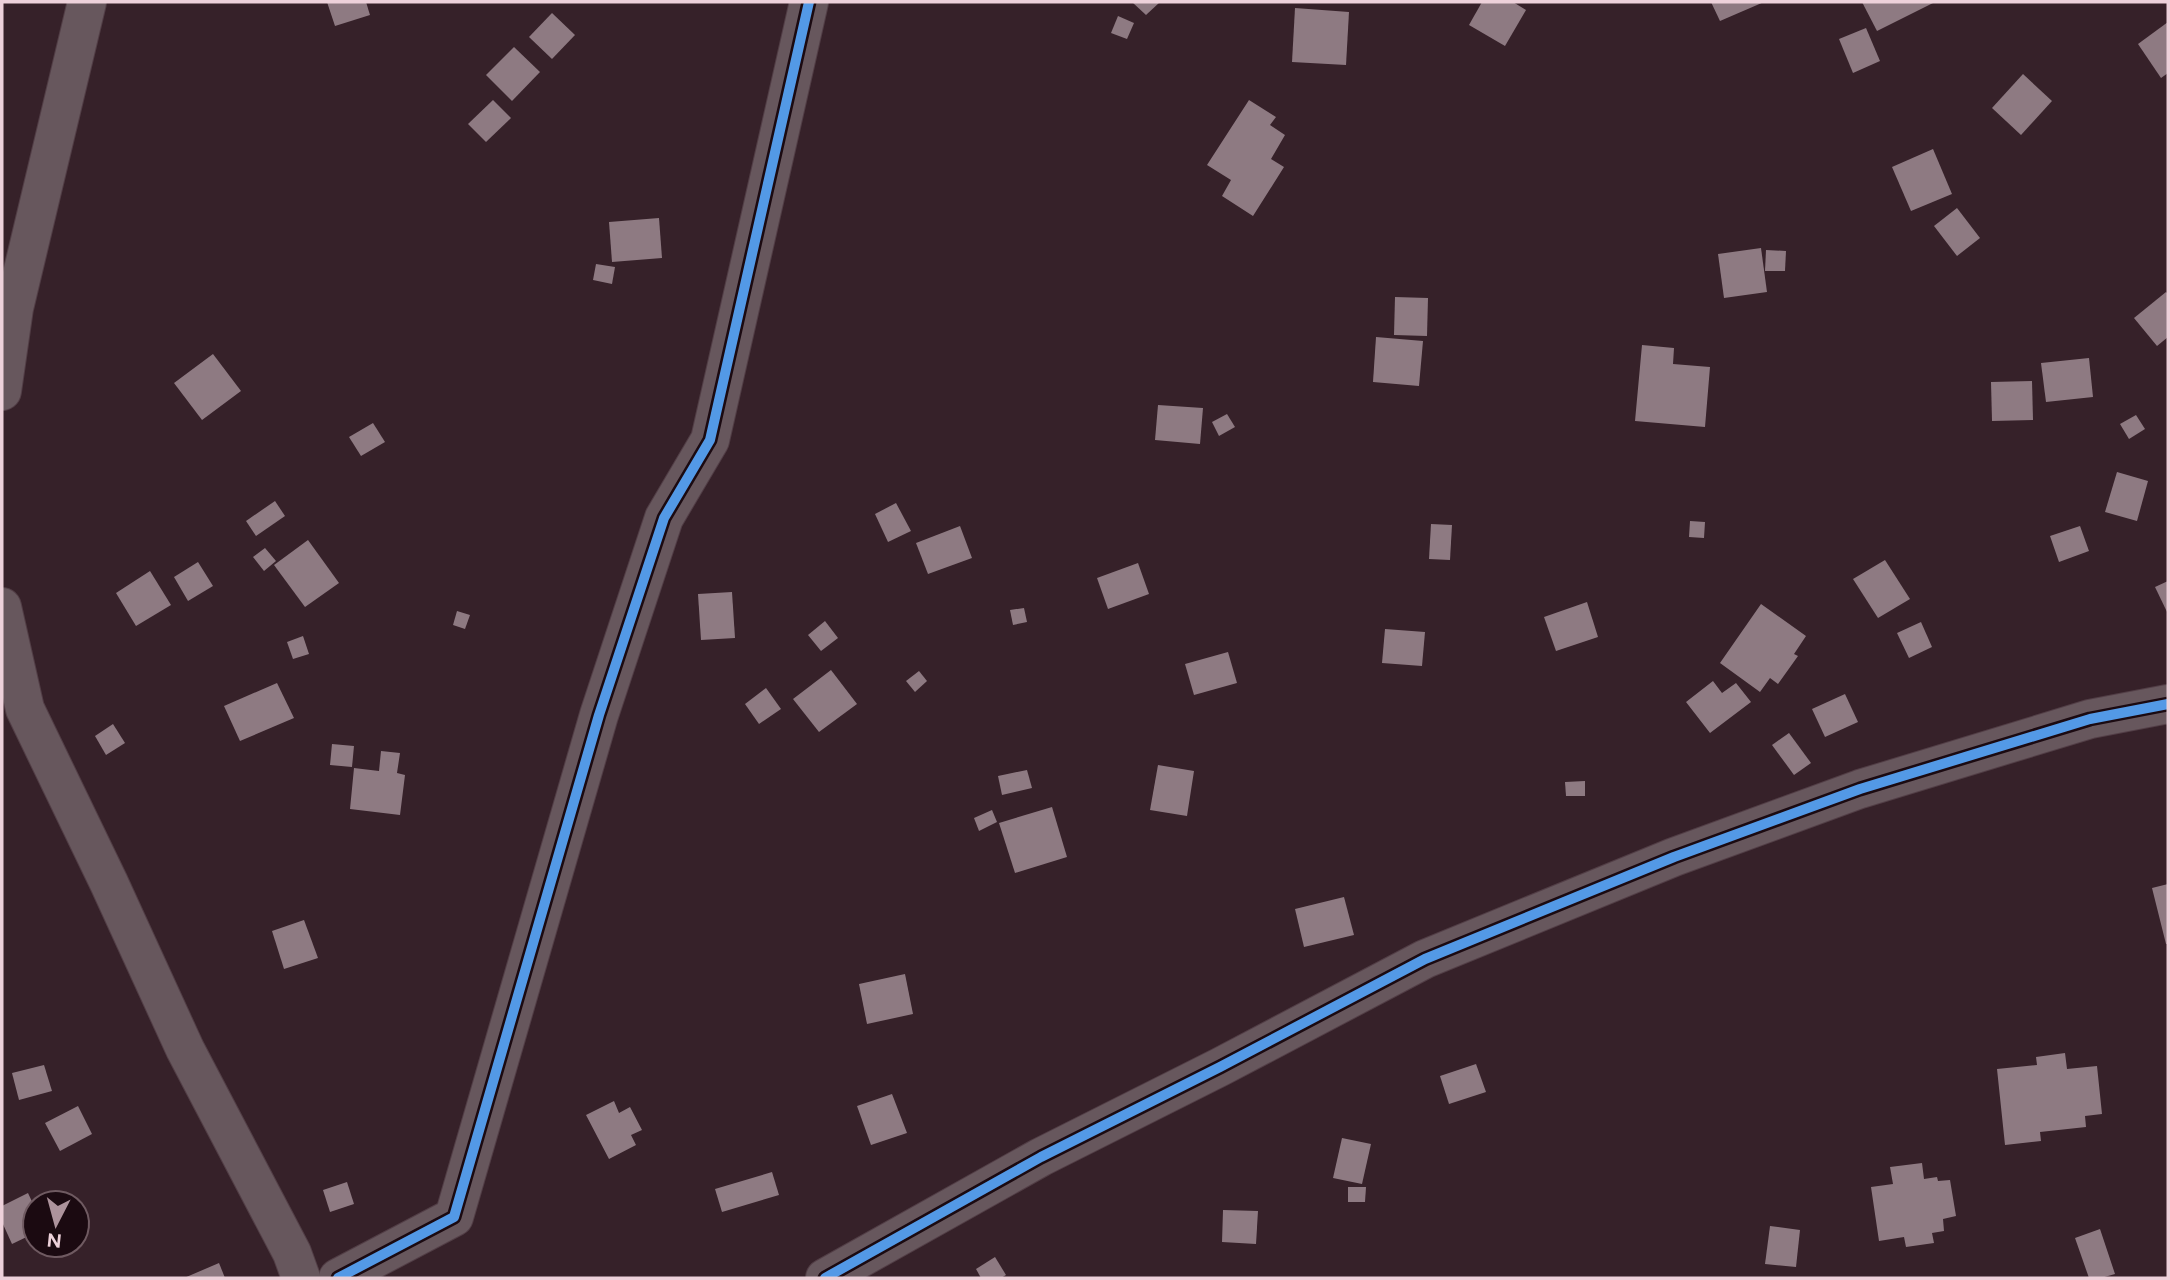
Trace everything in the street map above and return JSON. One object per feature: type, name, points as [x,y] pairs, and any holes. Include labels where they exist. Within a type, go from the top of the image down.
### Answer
[{"type":"street","points":[[2,391],[14,308],[87,2]]},
{"type":"street","points":[[338,1278],[454,1217],[599,715],[664,517],[710,440],[809,2]]},
{"type":"street","points":[[2,607],[25,709],[185,1049],[292,1253],[301,1278]]},
{"type":"street","points":[[825,1278],[1041,1157],[1425,959],[1674,857],[1860,789],[2090,719],[2168,704]]},
{"type":"building","points":[[327,2],[366,2],[370,15],[335,26]]},
{"type":"building","points":[[1132,2],[1160,2],[1146,15]]},
{"type":"building","points":[[1482,2],[1513,2],[1526,10],[1505,46],[1469,25]]},
{"type":"building","points":[[1711,2],[1764,2],[1720,21]]},
{"type":"building","points":[[1862,2],[1935,2],[1877,31]]},
{"type":"building","points":[[1295,8],[1349,12],[1346,65],[1292,62]]},
{"type":"building","points":[[552,13],[575,35],[552,59],[529,37]]},
{"type":"building","points":[[1118,16],[1134,23],[1127,39],[1111,33]]},
{"type":"building","points":[[2168,22],[2168,73],[2161,78],[2138,44]]},
{"type":"building","points":[[1866,28],[1880,61],[1853,73],[1839,39]]},
{"type":"building","points":[[514,47],[540,72],[512,101],[486,75]]},
{"type":"building","points":[[2023,74],[2052,101],[2021,135],[1992,108]]},
{"type":"building","points":[[493,100],[511,118],[486,142],[468,124]]},
{"type":"building","points":[[1249,100],[1276,117],[1270,125],[1285,135],[1271,159],[1284,167],[1253,216],[1222,196],[1231,180],[1207,165]]},
{"type":"building","points":[[1933,149],[1952,194],[1911,211],[1892,167]]},
{"type":"building","points":[[1957,208],[1980,238],[1957,256],[1934,226]]},
{"type":"building","points":[[659,218],[662,258],[612,262],[609,222]]},
{"type":"building","points":[[1761,248],[1767,292],[1724,298],[1718,254]]},
{"type":"building","points":[[1766,250],[1786,251],[1785,271],[1765,271]]},
{"type":"building","points":[[596,264],[615,267],[612,284],[593,280]]},
{"type":"building","points":[[2166,292],[2168,337],[2157,346],[2134,318]]},
{"type":"building","points":[[1395,297],[1428,298],[1427,336],[1394,335]]},
{"type":"building","points":[[1376,337],[1423,341],[1419,386],[1373,382]]},
{"type":"building","points":[[1642,345],[1674,348],[1673,364],[1710,367],[1705,427],[1635,421]]},
{"type":"building","points":[[213,354],[241,391],[202,420],[174,383]]},
{"type":"building","points":[[2089,358],[2093,397],[2046,402],[2041,363]]},
{"type":"building","points":[[2032,381],[2033,420],[1992,421],[1991,382]]},
{"type":"building","points":[[1158,405],[1203,408],[1200,444],[1155,440]]},
{"type":"building","points":[[1227,414],[1235,427],[1219,436],[1212,422]]},
{"type":"building","points":[[2136,415],[2145,429],[2129,439],[2120,424]]},
{"type":"building","points":[[373,423],[385,442],[361,456],[349,437]]},
{"type":"building","points":[[2117,472],[2148,481],[2137,521],[2105,512]]},
{"type":"building","points":[[275,501],[285,516],[256,536],[246,521]]},
{"type":"building","points":[[896,503],[911,531],[888,542],[875,514]]},
{"type":"building","points":[[1690,521],[1705,522],[1704,538],[1689,537]]},
{"type":"building","points":[[1431,524],[1452,525],[1450,560],[1429,559]]},
{"type":"building","points":[[960,526],[972,558],[928,574],[916,543]]},
{"type":"building","points":[[2080,526],[2089,551],[2059,562],[2050,536]]},
{"type":"building","points":[[308,540],[339,583],[305,607],[274,565]]},
{"type":"building","points":[[265,548],[276,561],[264,571],[253,557]]},
{"type":"building","points":[[1885,560],[1910,599],[1878,618],[1853,579]]},
{"type":"building","points":[[198,562],[213,586],[188,601],[174,577]]},
{"type":"building","points":[[1138,563],[1149,594],[1108,609],[1097,578]]},
{"type":"building","points":[[150,571],[171,605],[136,626],[116,593]]},
{"type":"building","points":[[2168,581],[2168,614],[2155,587]]},
{"type":"building","points":[[732,592],[735,638],[701,640],[698,594]]},
{"type":"building","points":[[1587,602],[1598,637],[1556,651],[1544,617]]},
{"type":"building","points":[[1761,604],[1806,636],[1794,654],[1798,656],[1778,684],[1770,678],[1760,692],[1720,663]]},
{"type":"building","points":[[1024,608],[1027,622],[1013,625],[1010,610]]},
{"type":"building","points":[[457,611],[470,615],[465,629],[453,625]]},
{"type":"building","points":[[825,621],[838,638],[821,651],[808,635]]},
{"type":"building","points":[[1921,622],[1932,647],[1909,658],[1897,633]]},
{"type":"building","points":[[1385,629],[1425,632],[1422,666],[1382,663]]},
{"type":"building","points":[[303,636],[309,654],[293,659],[287,642]]},
{"type":"building","points":[[1228,652],[1237,683],[1194,695],[1185,664]]},
{"type":"building","points":[[831,670],[857,704],[819,732],[793,699]]},
{"type":"building","points":[[919,671],[927,681],[915,692],[906,681]]},
{"type":"building","points":[[1713,681],[1722,693],[1736,683],[1751,702],[1710,733],[1686,702]]},
{"type":"building","points":[[277,683],[294,718],[240,741],[224,706]]},
{"type":"building","points":[[766,688],[781,709],[759,724],[745,704]]},
{"type":"building","points":[[1845,694],[1858,722],[1825,737],[1812,709]]},
{"type":"building","points":[[113,724],[125,743],[106,755],[95,736]]},
{"type":"building","points":[[1789,733],[1811,763],[1794,775],[1772,745]]},
{"type":"building","points":[[332,744],[354,746],[352,767],[330,765]]},
{"type":"building","points":[[381,751],[400,753],[397,773],[405,775],[400,815],[350,809],[354,768],[379,771]]},
{"type":"building","points":[[1158,765],[1194,771],[1187,816],[1150,810]]},
{"type":"building","points":[[1027,770],[1032,788],[1002,795],[998,776]]},
{"type":"building","points":[[1585,781],[1585,796],[1566,796],[1565,782]]},
{"type":"building","points":[[1052,807],[1067,857],[1015,873],[999,823]]},
{"type":"building","points":[[992,810],[997,822],[979,831],[974,818]]},
{"type":"building","points":[[2168,884],[2168,944],[2166,944],[2152,888]]},
{"type":"building","points":[[1344,897],[1354,935],[1304,947],[1295,909]]},
{"type":"building","points":[[304,920],[318,958],[284,969],[272,931]]},
{"type":"building","points":[[905,974],[913,1014],[867,1024],[859,984]]},
{"type":"building","points":[[2065,1053],[2067,1069],[2097,1066],[2102,1114],[2085,1116],[2086,1127],[2040,1132],[2041,1141],[2005,1145],[1997,1069],[2037,1065],[2036,1057]]},
{"type":"building","points":[[1476,1064],[1486,1092],[1449,1104],[1440,1076]]},
{"type":"building","points":[[44,1065],[52,1091],[19,1100],[12,1073]]},
{"type":"building","points":[[892,1094],[907,1133],[871,1145],[857,1106]]},
{"type":"building","points":[[614,1101],[619,1113],[630,1107],[642,1130],[631,1135],[636,1145],[609,1159],[586,1115]]},
{"type":"building","points":[[78,1106],[92,1134],[60,1151],[45,1123]]},
{"type":"building","points":[[1342,1138],[1371,1144],[1362,1184],[1333,1178]]},
{"type":"building","points":[[1922,1163],[1924,1179],[1937,1177],[1938,1181],[1950,1180],[1956,1216],[1943,1219],[1944,1231],[1932,1233],[1934,1243],[1906,1247],[1904,1237],[1879,1241],[1871,1187],[1893,1184],[1890,1167]]},
{"type":"building","points":[[772,1172],[779,1195],[722,1212],[715,1189]]},
{"type":"building","points":[[347,1182],[354,1204],[330,1212],[323,1190]]},
{"type":"building","points":[[1348,1187],[1366,1187],[1365,1202],[1348,1202]]},
{"type":"building","points":[[21,1196],[21,1240],[12,1244],[2,1222],[2,1206]]},
{"type":"building","points":[[1223,1210],[1258,1211],[1256,1244],[1222,1242]]},
{"type":"building","points":[[1770,1226],[1800,1230],[1796,1267],[1765,1264]]},
{"type":"building","points":[[2100,1229],[2115,1274],[2089,1278],[2075,1238]]},
{"type":"building","points":[[995,1257],[1006,1275],[1001,1278],[981,1278],[976,1269]]},
{"type":"building","points":[[219,1263],[225,1278],[184,1278]]},
{"type":"cycle path","points":[[338,1278],[454,1217],[599,715],[664,518],[710,440],[809,2]]},
{"type":"cycle path","points":[[825,1278],[1041,1157],[1425,959],[1674,857],[1860,789],[2090,719],[2168,704]]}]
